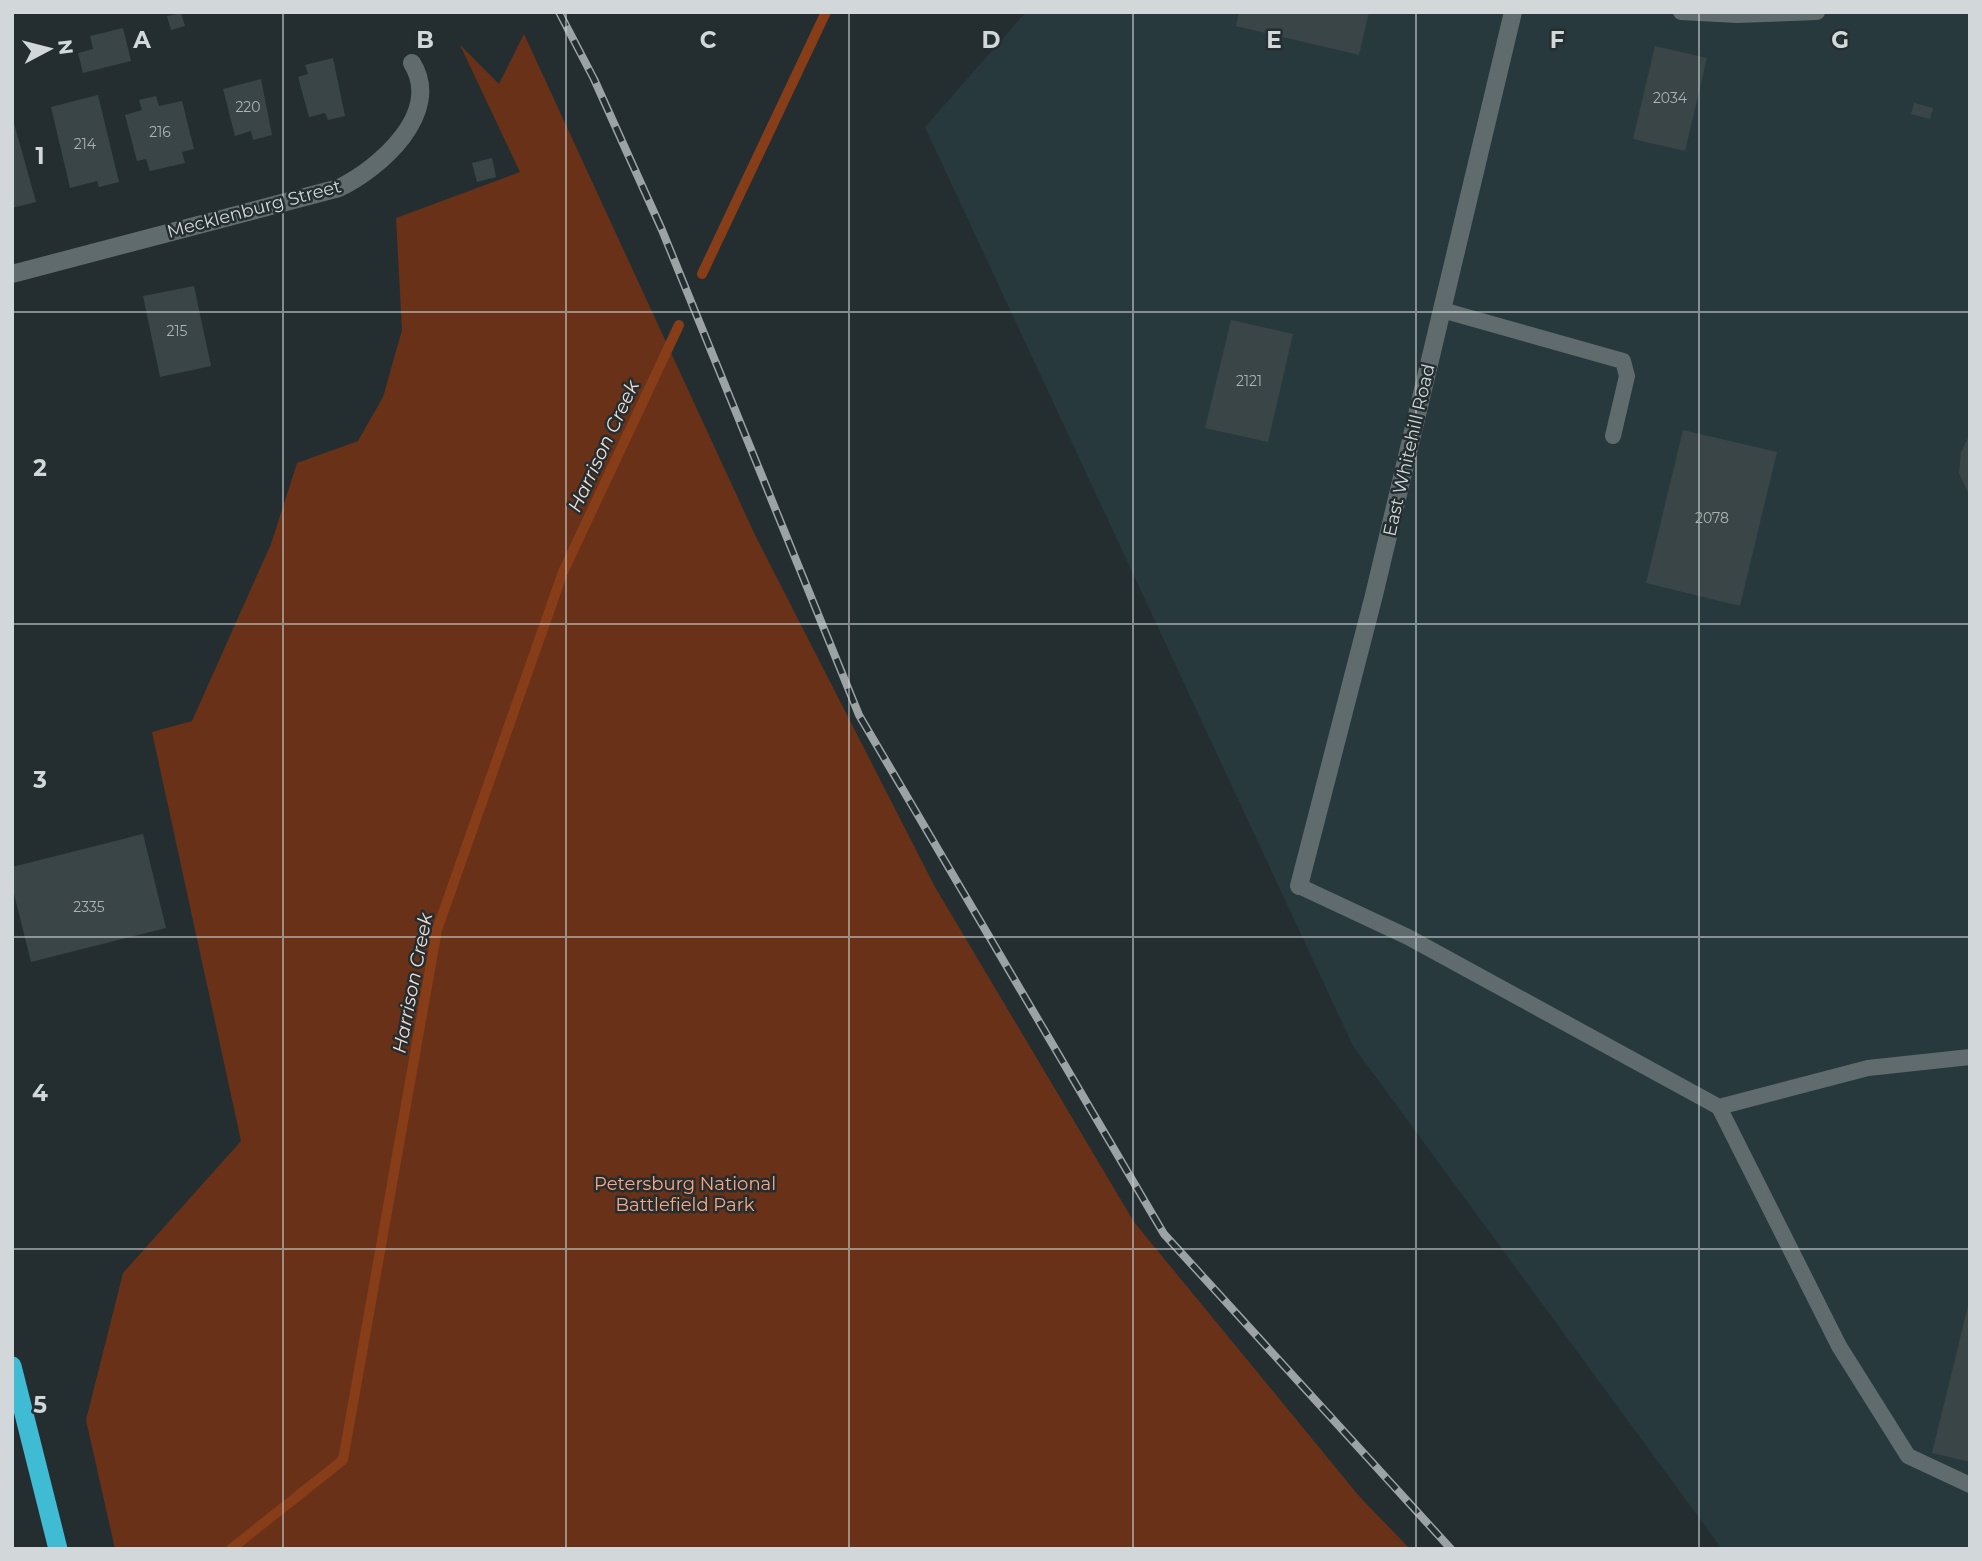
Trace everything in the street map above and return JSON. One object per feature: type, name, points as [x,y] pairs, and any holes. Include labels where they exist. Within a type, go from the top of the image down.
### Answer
[{"type":"highway","points":[[12,1366],[58,1549]]},
{"type":"street","name":"East Whitehill Road","points":[[1299,886],[1374,595],[1513,12]]},
{"type":"street","name":"Mecklenburg Street","points":[[12,274],[339,188],[363,176],[389,155],[408,129],[422,95],[421,78],[412,63]]},
{"type":"lane","points":[[1681,12],[1737,15],[1817,12]]},
{"type":"lane","points":[[1442,310],[1623,361],[1627,376],[1613,436]]},
{"type":"lane","points":[[1299,886],[1408,937],[1719,1107],[1839,1346],[1908,1456],[1970,1485]]},
{"type":"lane","points":[[1719,1107],[1868,1068],[1970,1057]]},
{"type":"shaded area","points":[[1026,12],[1970,12],[1970,1549],[1722,1549],[1353,1046],[925,127]]},
{"type":"green space","name":"Petersburg National Battlefield Park","points":[[524,34],[755,535],[935,887],[1134,1222],[1359,1496],[1410,1549],[115,1549],[86,1420],[123,1273],[241,1141],[152,732],[192,721],[271,544],[297,463],[358,441],[383,397],[402,330],[396,218],[520,172],[460,45],[499,84]]},
{"type":"building","points":[[1239,12],[1369,12],[1359,55],[1236,26]]},
{"type":"building","points":[[181,13],[185,26],[171,30],[167,16]]},
{"type":"building","points":[[123,28],[131,61],[83,73],[78,53],[93,49],[90,36]]},
{"type":"building","points":[[1655,46],[1707,58],[1685,151],[1633,139]]},
{"type":"building","points":[[333,58],[345,116],[328,120],[325,113],[309,117],[298,77],[308,74],[305,65]]},
{"type":"building","points":[[261,79],[272,135],[253,140],[251,131],[235,136],[223,89]]},
{"type":"building","points":[[98,95],[119,182],[99,187],[97,181],[70,188],[51,107]]},
{"type":"building","points":[[156,96],[159,106],[182,101],[194,149],[182,152],[185,163],[150,171],[146,159],[137,161],[125,115],[142,110],[139,100]]},
{"type":"building","points":[[1914,103],[1933,108],[1930,119],[1911,114]]},
{"type":"building","points":[[12,116],[36,202],[12,208]]},
{"type":"building","points":[[492,158],[496,177],[477,182],[472,163]]},
{"type":"building","points":[[194,286],[211,366],[160,377],[143,296]]},
{"type":"building","points":[[1231,320],[1293,334],[1268,442],[1205,428]]},
{"type":"building","points":[[1683,430],[1777,452],[1740,606],[1646,583]]},
{"type":"building","points":[[1970,434],[1970,497],[1959,473],[1961,452]]},
{"type":"building","points":[[143,834],[166,928],[31,962],[12,886],[12,867]]},
{"type":"building","points":[[1970,1302],[1970,1462],[1932,1453]]},
{"type":"waterway","name":"Harrison Creek","points":[[702,274],[826,12]]},
{"type":"waterway","name":"Harrison Creek","points":[[231,1549],[343,1460],[437,930],[563,572],[679,325]]},
{"type":"railway","points":[[559,12],[594,79],[662,230],[859,715],[1164,1234],[1451,1549]]}]
